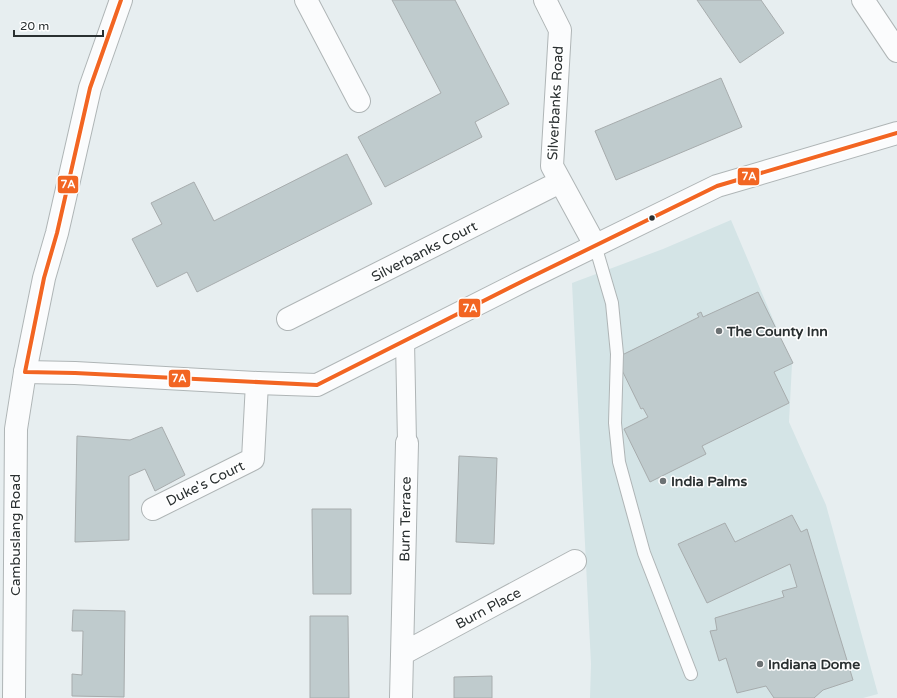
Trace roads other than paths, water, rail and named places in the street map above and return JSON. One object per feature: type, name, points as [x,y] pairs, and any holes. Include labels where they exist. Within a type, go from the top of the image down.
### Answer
[{"type":"main road","name":"Cambuslang Road","points":[[14,698],[16,429],[25,372],[44,278],[57,233],[90,88],[121,0]]},
{"type":"main road","points":[[306,0],[359,101]]},
{"type":"main road","name":"Silverbanks Road","points":[[544,0],[560,30],[552,166],[595,245]]},
{"type":"main road","points":[[864,0],[897,51]]},
{"type":"main road","points":[[25,372],[75,373],[317,385],[595,245],[717,186],[897,133]]},
{"type":"main road","name":"Silverbanks Court","points":[[288,319],[560,182]]},
{"type":"main road","name":"Duke's Court","points":[[153,509],[253,459],[257,383]]},
{"type":"main road","name":"Burn Terrace","points":[[401,698],[407,443]]},
{"type":"main road","name":"Burn Place","points":[[402,654],[575,561]]},
{"type":"street","name":"Burn Terrace","points":[[405,341],[407,443]]},
{"type":"lane","points":[[595,245],[613,310],[617,354],[615,423],[619,462],[644,553],[691,674]]},
{"type":"place","name":"The County Inn","points":[[719,331]]},
{"type":"place","name":"India Palms","points":[[663,481]]},
{"type":"place","name":"Indiana Dome","points":[[760,664]]}]
